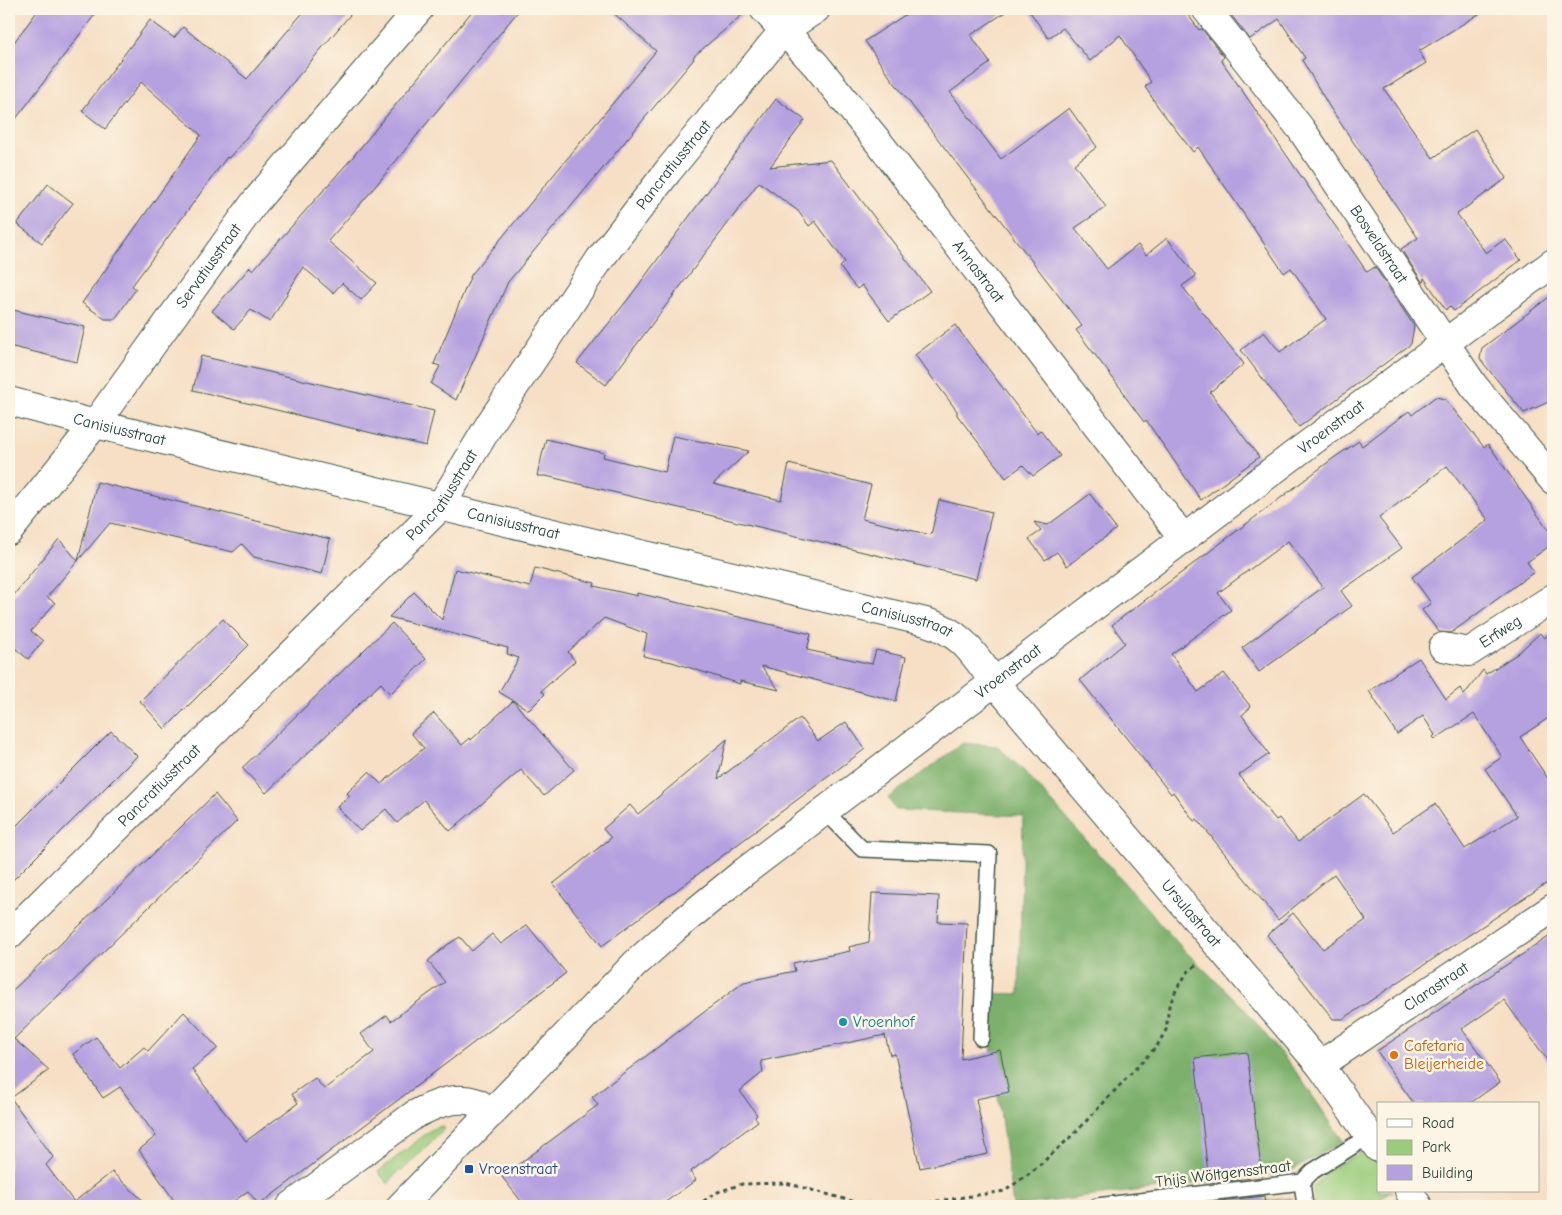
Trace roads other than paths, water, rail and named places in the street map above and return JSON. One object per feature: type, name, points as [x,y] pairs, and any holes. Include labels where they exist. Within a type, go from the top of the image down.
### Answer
[{"type":"street","name":"Servatiusstraat","points":[[9,531],[95,424],[255,202],[419,9]]},
{"type":"street","name":"Annastraat","points":[[764,9],[880,144],[1184,539]]},
{"type":"street","name":"Pancratiusstraat","points":[[9,935],[440,507],[490,422],[600,259],[668,171],[784,30],[816,9]]},
{"type":"street","name":"Bosveldstraat","points":[[1206,9],[1301,129],[1474,386],[1553,480]]},
{"type":"street","name":"Vroenstraat","points":[[402,1206],[635,964],[737,877],[1553,263]]},
{"type":"street","name":"Canisiusstraat","points":[[9,401],[95,424],[937,625],[958,637],[995,683]]},
{"type":"street","name":"Erfweg","points":[[1443,647],[1469,652],[1553,598]]},
{"type":"street","name":"Ursulastraat","points":[[995,683],[1320,1065],[1374,1142]]},
{"type":"street","name":"Clarastraat","points":[[1320,1065],[1553,908]]},
{"type":"street","points":[[291,1206],[414,1115],[432,1106],[458,1100],[475,1102],[492,1113]]},
{"type":"street","points":[[1410,1192],[1418,1206]]},
{"type":"lane","points":[[825,811],[862,849],[989,854],[981,1038]]},
{"type":"lane","name":"Thijs Wöltgensstraat","points":[[1097,1206],[1302,1182],[1313,1171],[1374,1142]]},
{"type":"lane","points":[[1302,1182],[1305,1206]]},
{"type":"place","name":"Vroenhof","points":[[843,1022]]},
{"type":"place","name":"Cafetaria Bleijerheide","points":[[1394,1055]]},
{"type":"place","name":"Vroenstraat","points":[[469,1169]]}]
